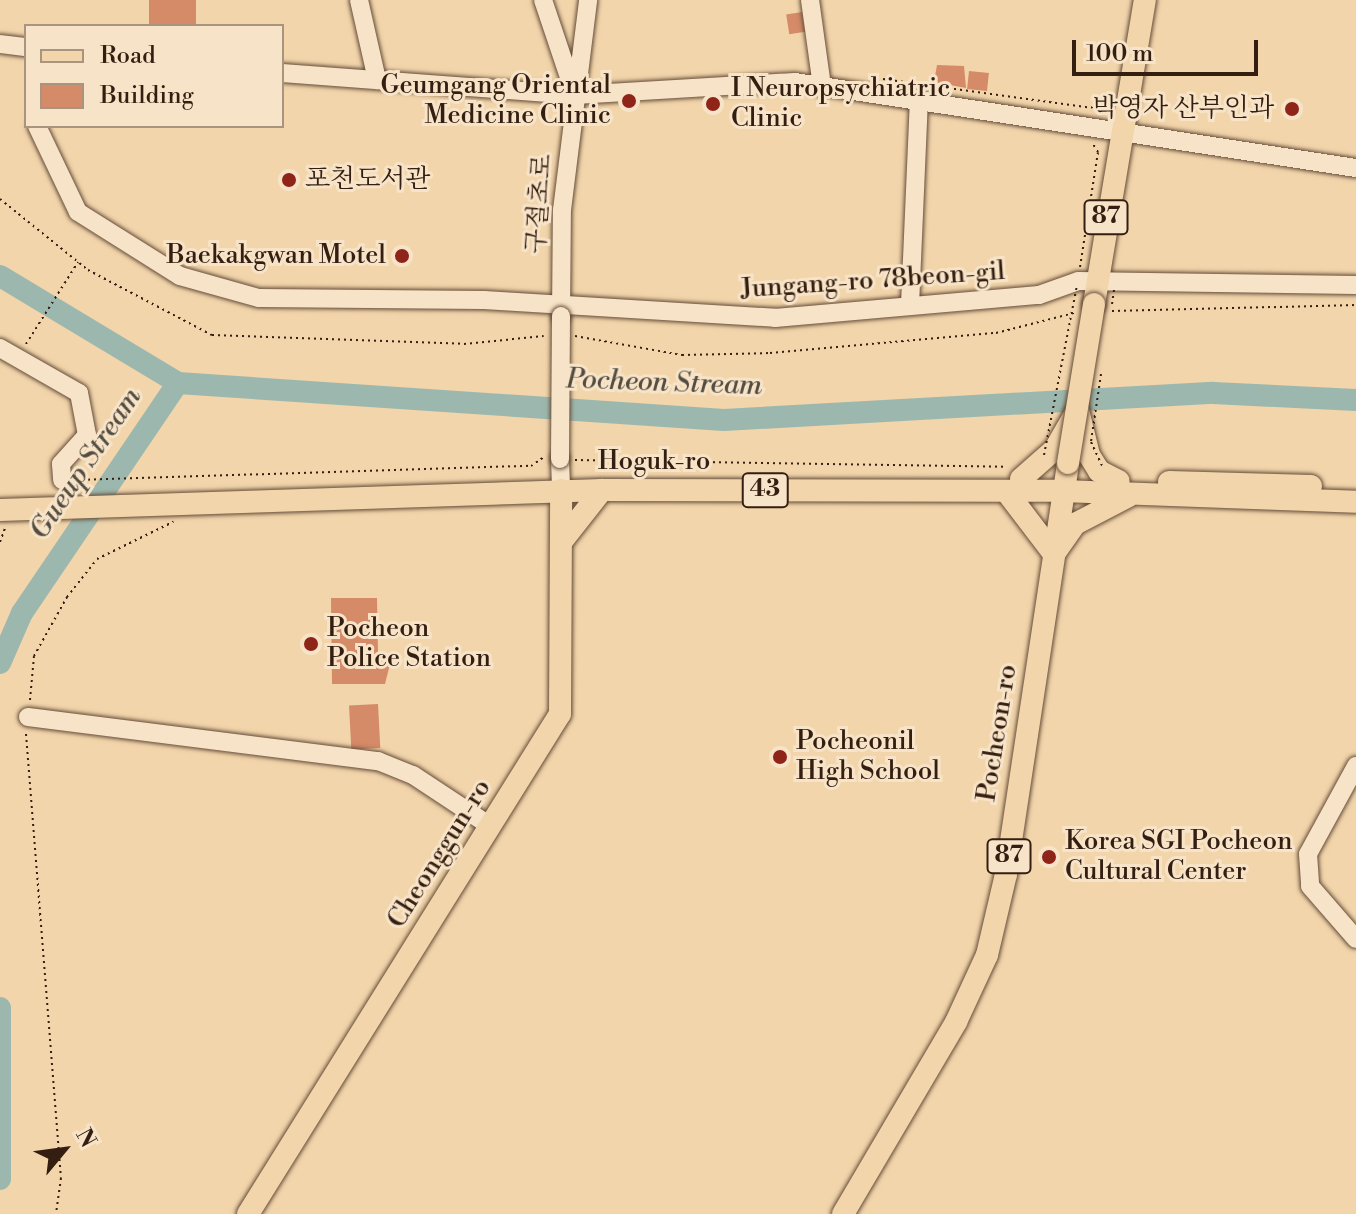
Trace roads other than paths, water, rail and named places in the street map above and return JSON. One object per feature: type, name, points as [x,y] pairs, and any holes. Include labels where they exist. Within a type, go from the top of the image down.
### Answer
[{"type":"main road","name":"87","points":[[1077,471],[1078,410],[1119,130],[1145,0]]},
{"type":"main road","points":[[1077,471],[1099,471],[1127,488],[1075,524],[1054,554],[1015,479],[1041,461],[1078,410]]},
{"type":"main road","name":"Hoguk-ro","points":[[0,495],[39,501],[178,503],[559,468],[1015,479]]},
{"type":"main road","name":"Hoguk-ro","points":[[559,468],[602,490],[1015,479],[1077,471],[1127,488],[1356,502]]},
{"type":"main road","name":"Cheonggun-ro","points":[[248,1214],[560,714],[559,468]]},
{"type":"main road","name":"Pocheon-ro","points":[[843,1214],[956,1022],[987,955],[1054,554],[1077,471]]},
{"type":"main road","name":"Hoguk-ro","points":[[1127,488],[1356,488]]},
{"type":"main road","points":[[561,542],[602,490]]},
{"type":"main road","name":"Hoguk-ro","points":[[0,510],[39,501]]},
{"type":"street","points":[[359,0],[377,80]]},
{"type":"street","points":[[543,0],[575,95]]},
{"type":"street","name":"구절초로","points":[[559,468],[561,311],[575,95],[588,0]]},
{"type":"street","points":[[810,0],[822,87]]},
{"type":"street","points":[[0,44],[24,47]]},
{"type":"street","points":[[284,73],[575,95],[795,82],[1356,168]]},
{"type":"street","points":[[910,305],[919,101]]},
{"type":"street","name":"Jungang-ro 78beon-gil","points":[[38,128],[78,212],[118,242],[213,288],[259,298],[775,318],[1039,295],[1356,285]]},
{"type":"street","points":[[0,348],[79,393],[87,435],[61,464],[62,480]]},
{"type":"street","points":[[28,717],[378,761],[413,775],[490,826]]},
{"type":"street","points":[[1356,766],[1329,805],[1308,867],[1310,886],[1356,939]]},
{"type":"waterway","name":"Pocheon Stream","points":[[0,276],[178,383],[724,420],[1213,393],[1356,400]]},
{"type":"waterway","name":"Gueup Stream","points":[[0,663],[22,613],[178,383]]},
{"type":"waterway","name":"Gueup Stream","points":[[0,1008],[0,1179]]},
{"type":"place","name":"Geumgang Oriental Medicine Clinic","points":[[629,101]]},
{"type":"place","name":"I Neuropsychiatric Clinic","points":[[713,104]]},
{"type":"place","name":"박영자 산부인과","points":[[1292,109]]},
{"type":"place","name":"포천도서관","points":[[289,180]]},
{"type":"place","name":"Baekakgwan Motel","points":[[402,256]]},
{"type":"place","name":"Pocheon Police Station","points":[[311,644]]},
{"type":"place","name":"Pocheonil High School","points":[[780,757]]},
{"type":"place","name":"Korea SGI Pocheon Cultural Center","points":[[1049,857]]}]
